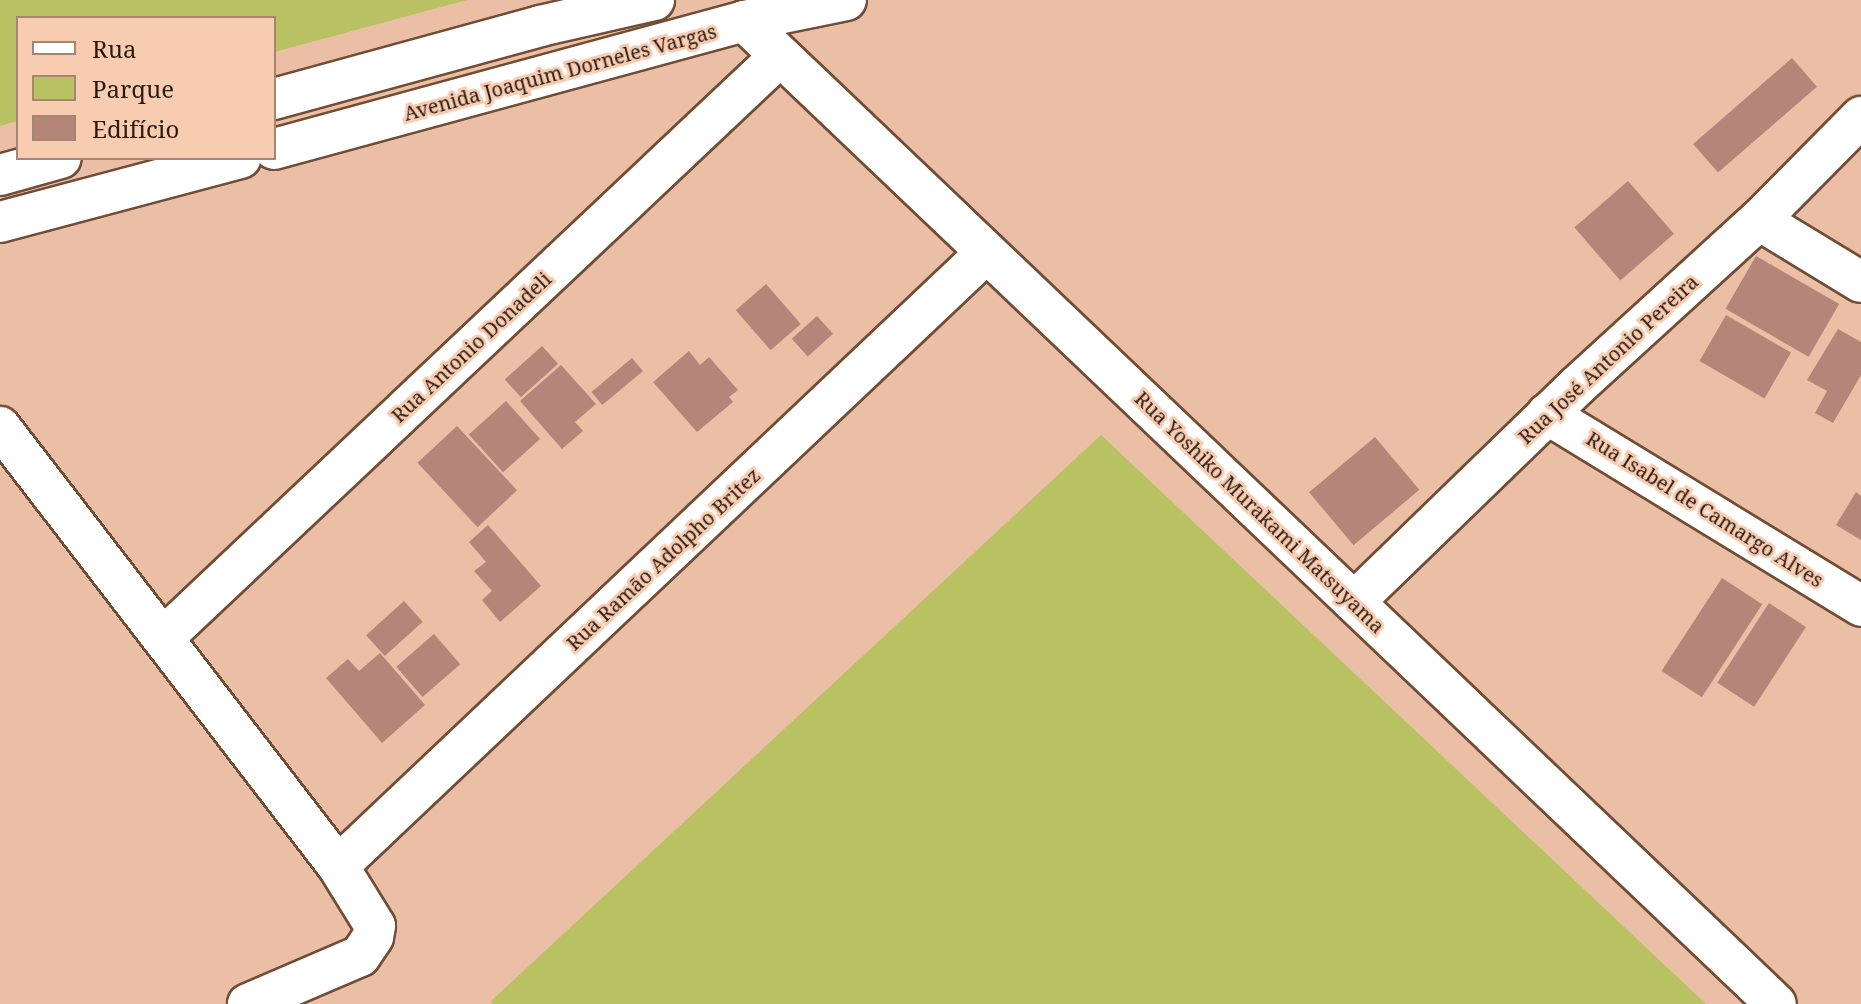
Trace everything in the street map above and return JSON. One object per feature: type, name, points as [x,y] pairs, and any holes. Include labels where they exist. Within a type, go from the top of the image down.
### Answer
[{"type":"street","points":[[276,98],[540,26],[654,0]]},
{"type":"street","name":"Avenida Joaquim Dorneles Vargas","points":[[276,148],[744,21],[846,0]]},
{"type":"street","name":"Rua Yoshiko Murakami Matsuyama","points":[[744,21],[1776,1004]]},
{"type":"street","name":"Rua Antonio Donadeli","points":[[164,637],[779,57]]},
{"type":"street","name":"Rua José Antonio Pereira","points":[[1354,602],[1547,414],[1759,220],[1861,117]]},
{"type":"street","points":[[0,175],[54,160]]},
{"type":"street","points":[[0,222],[233,160]]},
{"type":"street","points":[[1759,220],[1861,282]]},
{"type":"street","name":"Rua Ramão Adolpho Britez","points":[[338,866],[987,252]]},
{"type":"street","name":"Rua Isabel de Camargo Alves","points":[[1547,414],[1861,606]]},
{"type":"street","points":[[0,427],[338,866],[375,926],[373,937],[360,956],[248,1004]]},
{"type":"green space","points":[[0,0],[467,0],[276,51],[276,16],[16,16],[16,122],[0,126]]},
{"type":"green space","points":[[1101,435],[1706,1004],[493,1004],[491,1001]]},
{"type":"building","points":[[1792,58],[1817,87],[1718,173],[1693,144]]},
{"type":"building","points":[[1628,181],[1674,234],[1620,280],[1574,228]]},
{"type":"building","points":[[1756,256],[1839,304],[1809,357],[1726,309]]},
{"type":"building","points":[[766,284],[801,324],[771,350],[736,310]]},
{"type":"building","points":[[1726,315],[1791,352],[1764,398],[1700,361]]},
{"type":"building","points":[[817,316],[833,334],[808,357],[792,339]]},
{"type":"building","points":[[1838,329],[1861,342],[1861,375],[1833,423],[1815,413],[1827,391],[1807,380]]},
{"type":"building","points":[[542,346],[558,364],[521,397],[505,379]]},
{"type":"building","points":[[689,351],[700,365],[709,357],[738,390],[729,397],[733,402],[697,432],[653,382]]},
{"type":"building","points":[[632,358],[643,371],[602,405],[591,392]]},
{"type":"building","points":[[561,365],[596,404],[575,422],[583,431],[562,449],[520,401]]},
{"type":"building","points":[[506,401],[540,439],[503,472],[469,434]]},
{"type":"building","points":[[457,426],[517,490],[478,527],[418,463]]},
{"type":"building","points":[[1375,437],[1419,490],[1353,545],[1309,492]]},
{"type":"building","points":[[1856,492],[1861,496],[1861,540],[1836,525]]},
{"type":"building","points":[[488,525],[541,586],[500,622],[482,600],[492,591],[474,571],[486,562],[469,542]]},
{"type":"building","points":[[1722,578],[1762,604],[1702,697],[1662,671]]},
{"type":"building","points":[[404,601],[423,622],[385,656],[366,635]]},
{"type":"building","points":[[1769,603],[1806,627],[1754,707],[1717,683]]},
{"type":"building","points":[[434,634],[460,664],[423,697],[396,667]]},
{"type":"building","points":[[380,653],[425,705],[382,743],[326,678],[348,659],[359,671]]}]
